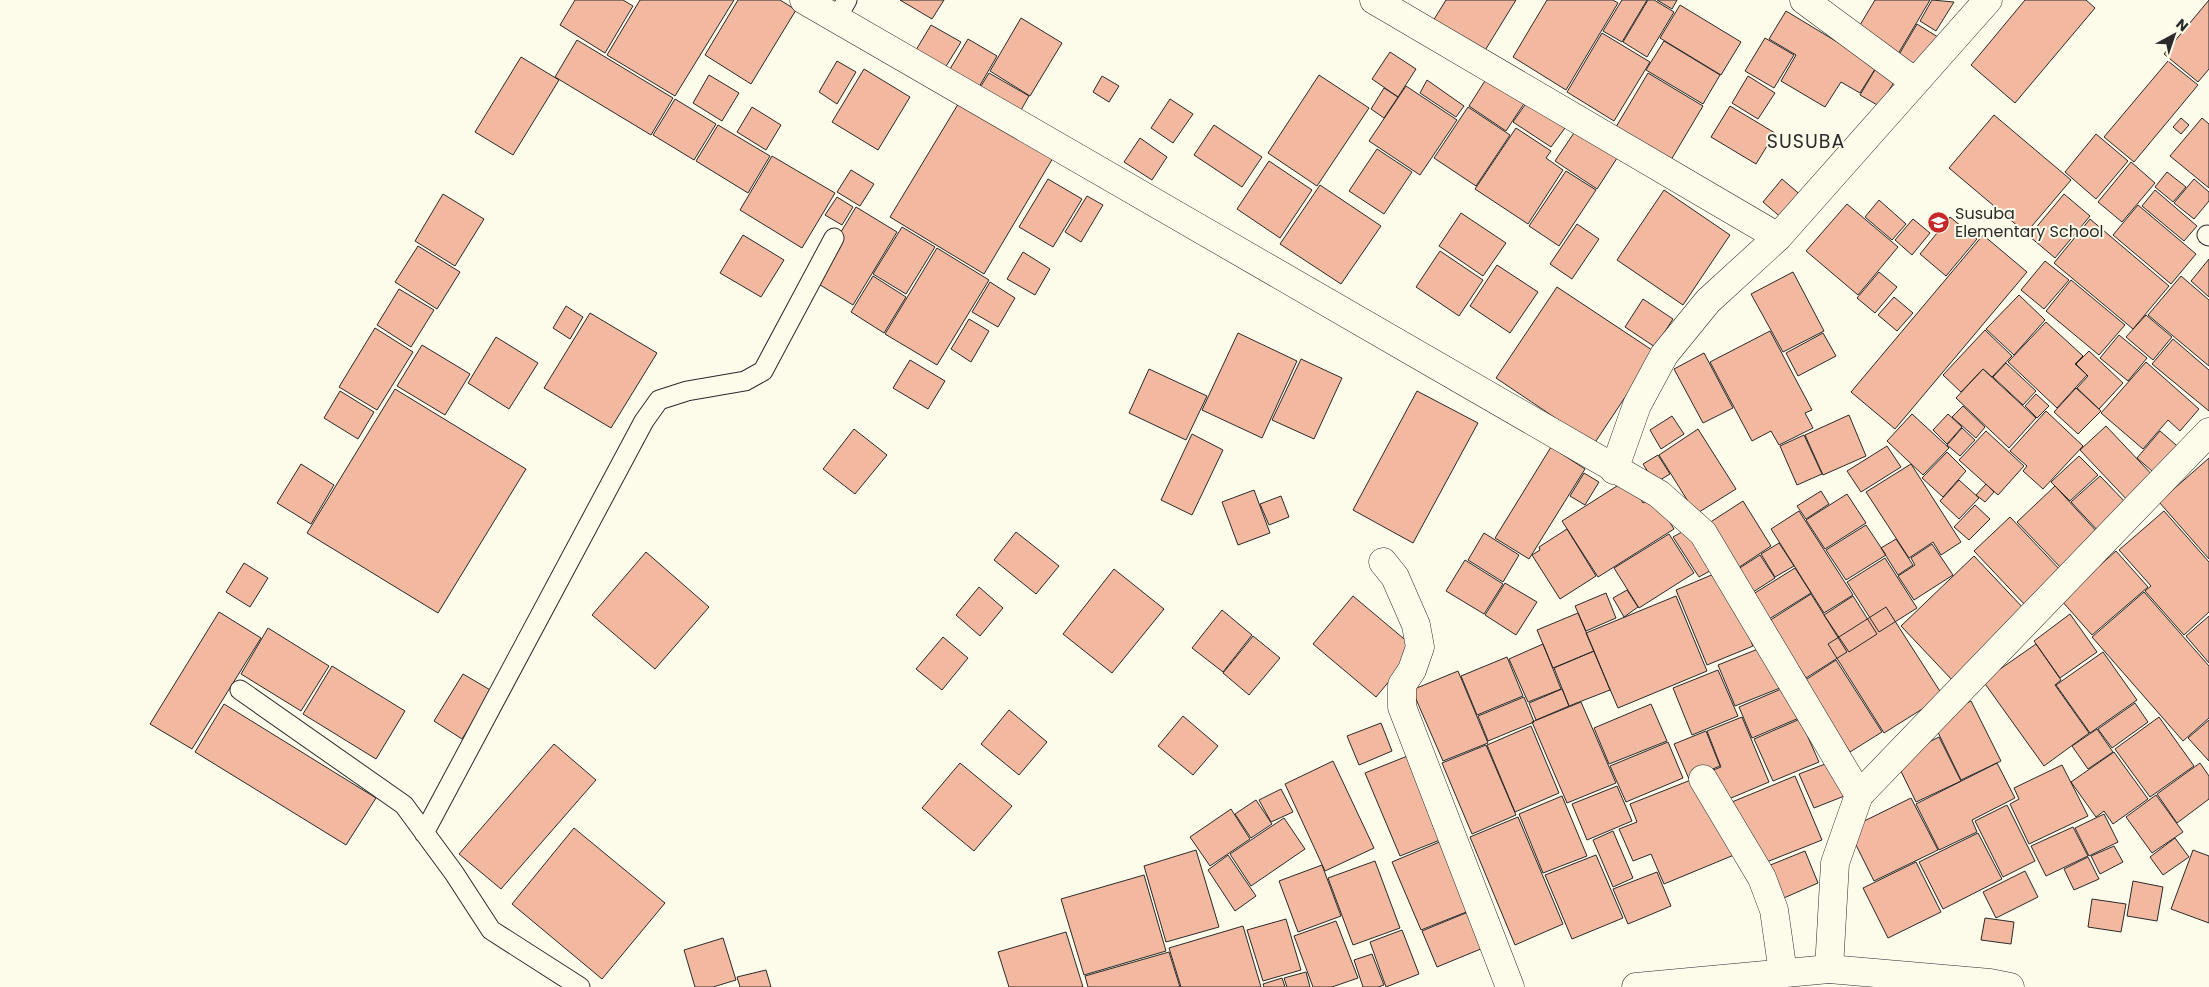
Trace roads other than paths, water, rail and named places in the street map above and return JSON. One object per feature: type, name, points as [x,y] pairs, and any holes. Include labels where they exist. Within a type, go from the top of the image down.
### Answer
[{"type":"main road","points":[[804,0],[842,10],[1614,470],[1659,494],[1703,533],[1858,795]]},
{"type":"main road","points":[[1374,0],[1778,237]]},
{"type":"main road","points":[[1804,0],[1915,82]]},
{"type":"main road","points":[[1614,470],[1637,405],[1664,355],[1708,301],[1778,237],[1988,0]]},
{"type":"main road","points":[[1830,969],[1835,863],[1858,795],[2209,432]]},
{"type":"main road","points":[[1383,562],[1395,577],[1416,626],[1420,647],[1412,670],[1402,685],[1402,707],[1510,987]]},
{"type":"main road","points":[[1703,780],[1762,878],[1774,910],[1783,973]]},
{"type":"main road","points":[[1636,987],[1830,969],[1990,983],[2010,987]]},
{"type":"lane","points":[[424,833],[644,421],[659,400],[687,391],[745,381],[763,371],[834,238]]},
{"type":"lane","points":[[240,690],[404,805],[454,873],[491,930],[580,987]]},
{"type":"place","name":"Susuba Elementary School","points":[[1939,222]]},
{"type":"district","name":"SUSUBA","points":[[1806,141]]}]
